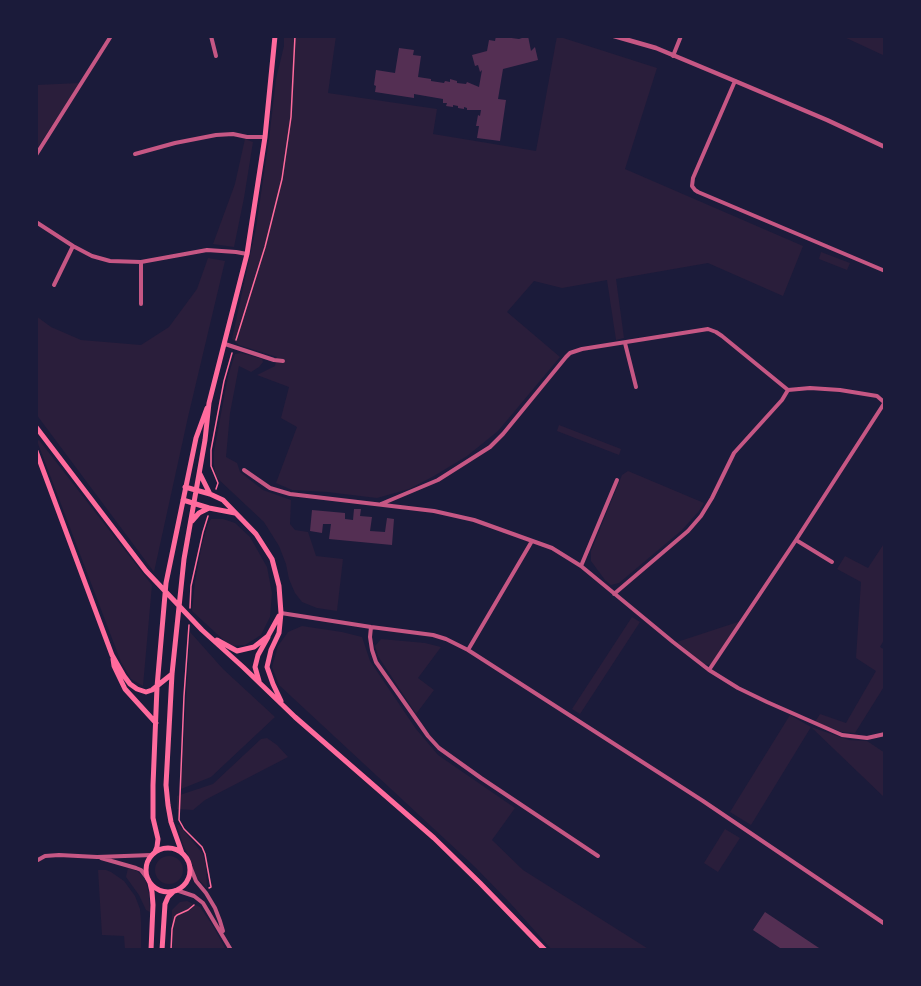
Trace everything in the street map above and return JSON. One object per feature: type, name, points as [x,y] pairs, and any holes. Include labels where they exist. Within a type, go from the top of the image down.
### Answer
[{"type":"main road","points":[[182,853],[171,822],[167,795],[172,674],[184,559],[200,472],[209,403],[247,254],[264,137],[275,36]]},
{"type":"main road","points":[[151,950],[153,898],[146,866],[157,847],[158,839],[152,809],[157,687],[166,583],[196,438],[209,403]]},
{"type":"main road","points":[[36,427],[146,571],[202,630],[284,706],[434,838],[544,950]]},
{"type":"main road","points":[[36,451],[112,655],[124,676],[130,684],[146,692],[157,687],[172,674]]},
{"type":"main road","points":[[200,472],[210,494]]},
{"type":"main road","points":[[185,487],[223,500],[256,534],[272,559],[279,586],[281,613],[279,633],[271,650],[267,667],[284,706]]},
{"type":"main road","points":[[183,500],[237,513]]},
{"type":"main road","points":[[190,523],[199,513],[209,508]]},
{"type":"main road","points":[[259,682],[255,668],[258,656],[281,613]]},
{"type":"main road","points":[[208,635],[237,651],[254,647],[268,636]]},
{"type":"main road","points":[[112,655],[114,666],[125,689],[156,723]]},
{"type":"main road","points":[[153,853],[162,848],[176,849],[187,858],[190,866],[185,885],[168,897],[165,904],[162,950]]},
{"type":"main road","points":[[149,880],[160,891],[175,891]]},
{"type":"street","points":[[36,154],[111,36]]},
{"type":"street","points":[[211,36],[216,56]]},
{"type":"street","points":[[614,36],[656,48],[885,147]]},
{"type":"street","points":[[674,56],[681,36]]},
{"type":"street","points":[[735,81],[693,178],[692,186],[698,192],[885,271]]},
{"type":"street","points":[[135,154],[216,135],[264,137]]},
{"type":"street","points":[[36,222],[73,246],[92,256],[110,261],[141,262],[207,250],[247,254]]},
{"type":"street","points":[[54,285],[73,246]]},
{"type":"street","points":[[141,262],[141,304]]},
{"type":"street","points":[[380,504],[438,480],[490,447],[570,353],[582,350],[708,329],[722,336],[788,390],[810,388],[840,390],[877,396],[885,402],[709,670]]},
{"type":"street","points":[[224,343],[283,361]]},
{"type":"street","points":[[625,343],[636,387]]},
{"type":"street","points":[[614,594],[688,531],[712,498],[734,453],[782,400],[788,390]]},
{"type":"street","points":[[244,470],[262,483],[290,495],[434,511],[474,520],[552,548],[581,566],[709,670],[738,687],[834,732],[857,737],[885,735]]},
{"type":"street","points":[[581,566],[617,480]]},
{"type":"street","points":[[796,540],[832,562]]},
{"type":"street","points":[[468,650],[532,541]]},
{"type":"street","points":[[281,613],[432,635],[468,650],[703,801],[885,924]]},
{"type":"street","points":[[371,627],[370,637],[376,662],[439,748],[598,856]]},
{"type":"street","points":[[36,861],[45,856],[59,855],[97,857],[153,853]]},
{"type":"street","points":[[97,857],[141,870],[149,880]]},
{"type":"street","points":[[190,866],[196,881],[206,892],[215,908],[224,935]]},
{"type":"street","points":[[175,891],[199,899],[224,935],[231,950]]},
{"type":"shaded area","points":[[284,36],[336,36],[328,93],[437,109],[433,134],[536,151],[557,36],[657,68],[625,169],[803,246],[783,296],[708,263],[616,279],[624,338],[616,340],[607,280],[562,288],[534,281],[507,312],[560,357],[498,431],[467,456],[409,489],[377,498],[292,490],[276,483],[297,427],[281,418],[289,387],[257,375],[275,366],[277,357],[239,345],[232,339],[256,228]]},
{"type":"shaded area","points":[[842,36],[885,36],[885,56]]},
{"type":"shaded area","points":[[80,83],[36,150],[36,85]]},
{"type":"shaded area","points":[[245,139],[253,142],[234,247],[213,244],[235,184]]},
{"type":"shaded area","points":[[821,252],[850,263],[847,270],[819,259]]},
{"type":"shaded area","points":[[208,258],[225,261],[154,572],[36,414],[36,316],[51,327],[81,340],[141,345],[169,327],[197,289]]},
{"type":"shaded area","points":[[241,353],[262,359],[263,362],[251,372],[239,366],[230,413],[226,457],[237,463],[240,472],[263,490],[291,500],[290,524],[295,530],[308,532],[316,556],[343,559],[337,611],[317,608],[302,602],[289,579],[279,546],[264,522],[216,477],[214,452],[228,376],[235,354]]},
{"type":"shaded area","points":[[559,425],[621,449],[619,455],[557,431]]},
{"type":"shaded area","points":[[39,440],[152,585],[143,686],[131,679],[121,662],[37,441]]},
{"type":"shaded area","points":[[628,471],[704,503],[682,530],[619,583],[611,585],[591,561],[591,551],[622,475]]},
{"type":"shaded area","points":[[211,519],[223,519],[235,523],[250,537],[267,567],[272,593],[270,617],[261,635],[245,645],[230,646],[192,611],[202,544]]},
{"type":"shaded area","points":[[885,542],[885,638],[880,647],[885,650],[885,685],[855,733],[842,732],[815,722],[820,714],[846,723],[876,671],[856,658],[861,582],[837,569],[845,556],[868,568]]},
{"type":"shaded area","points":[[632,617],[640,622],[580,714],[572,709]]},
{"type":"shaded area","points":[[741,621],[710,665],[703,664],[677,642]]},
{"type":"shaded area","points":[[302,626],[362,637],[370,661],[416,729],[438,755],[515,808],[492,840],[523,870],[650,950],[552,950],[475,867],[279,685],[272,667],[278,646],[288,632]]},
{"type":"shaded area","points":[[190,632],[223,669],[275,717],[211,777],[181,789]]},
{"type":"shaded area","points":[[381,639],[425,643],[441,647],[418,678],[434,690],[416,714],[378,656],[375,646]]},
{"type":"shaded area","points":[[790,715],[811,727],[751,825],[730,812]]},
{"type":"shaded area","points":[[811,727],[849,740],[867,741],[885,753],[885,798]]},
{"type":"shaded area","points":[[267,738],[288,757],[205,800],[193,810],[177,809],[177,796],[213,784],[261,739]]},
{"type":"shaded area","points":[[177,825],[203,854],[207,888],[195,876]]},
{"type":"shaded area","points":[[725,829],[740,838],[718,872],[704,863]]},
{"type":"shaded area","points":[[169,856],[179,860],[183,870],[179,880],[169,884],[159,880],[155,870],[159,860]]},
{"type":"shaded area","points":[[128,868],[137,871],[145,879],[150,912],[146,910],[126,877]]},
{"type":"shaded area","points":[[98,870],[111,872],[124,881],[135,896],[140,909],[141,950],[125,950],[124,936],[102,935]]},
{"type":"shaded area","points":[[187,901],[200,907],[225,948],[221,950],[172,950],[172,910],[180,902]]},
{"type":"building","points":[[496,36],[519,39],[528,36],[531,51],[535,47],[538,60],[503,69],[498,99],[506,100],[500,141],[477,138],[479,126],[476,126],[481,110],[446,106],[447,103],[443,103],[443,99],[414,94],[414,98],[375,92],[376,70],[395,73],[399,48],[414,50],[413,55],[421,56],[418,77],[444,83],[445,81],[450,82],[450,79],[457,83],[466,84],[467,82],[479,87],[482,70],[480,72],[478,65],[475,66],[472,55],[487,51],[489,40],[495,41]]},
{"type":"building","points":[[354,509],[361,509],[360,516],[372,517],[370,531],[385,532],[387,518],[394,519],[392,545],[329,539],[331,524],[323,524],[322,533],[310,531],[312,510],[345,513],[345,519],[353,520]]},
{"type":"building","points":[[765,912],[822,950],[783,950],[753,930]]}]
